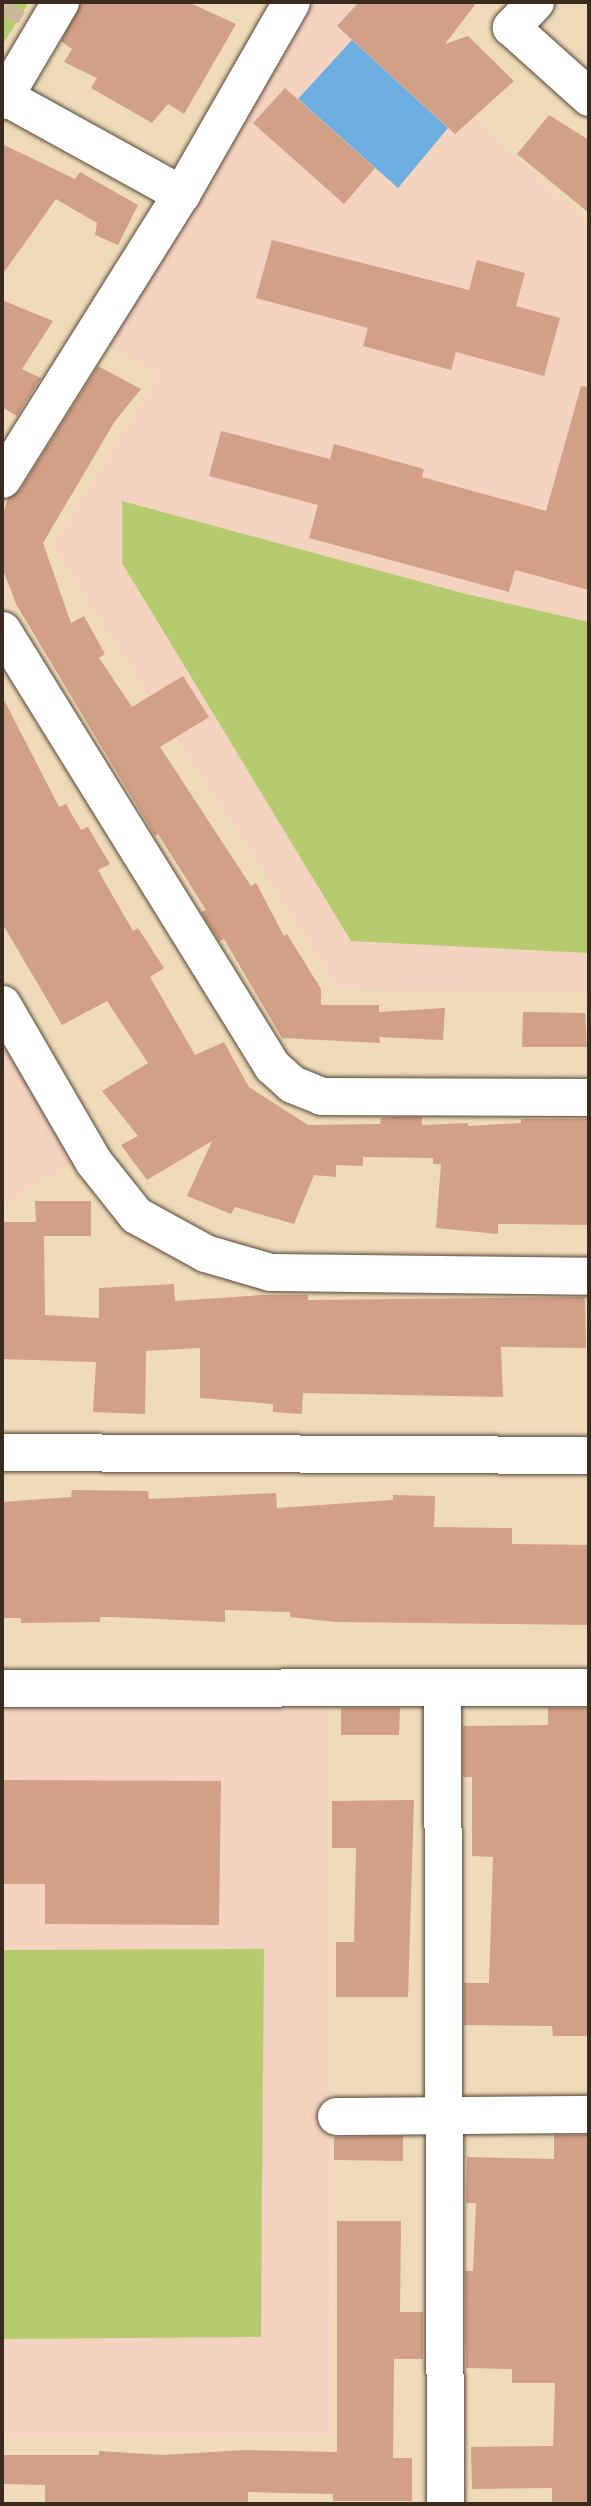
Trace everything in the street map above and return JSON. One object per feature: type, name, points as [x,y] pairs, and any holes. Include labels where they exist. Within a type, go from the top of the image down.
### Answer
[{"type":"street","points":[[60,2],[3,97],[181,194]]},
{"type":"street","points":[[2,479],[181,194],[291,2]]},
{"type":"street","points":[[535,2],[511,27],[589,97]]},
{"type":"street","points":[[2,630],[272,1066],[292,1084],[321,1096],[589,1097]]},
{"type":"street","points":[[2,1004],[93,1161],[136,1215],[205,1253],[270,1272],[589,1276]]},
{"type":"street","points":[[2,1452],[589,1455]]},
{"type":"street","points":[[2,1688],[589,1687]]},
{"type":"street","points":[[442,1688],[445,2504]]},
{"type":"street","points":[[336,2116],[589,2114]]},
{"type":"shaded area","points":[[313,2],[348,2],[589,224],[589,992],[339,990],[52,546],[159,375],[104,343]]},
{"type":"shaded area","points":[[2,1030],[79,1159],[2,1206]]},
{"type":"shaded area","points":[[327,1701],[332,2436],[2,2438],[2,1704]]},
{"type":"green space","points":[[2,2],[29,2],[5,41],[2,40]]},
{"type":"green space","points":[[122,501],[466,594],[589,622],[589,953],[351,941],[122,563]]},
{"type":"green space","points":[[264,1949],[261,2337],[2,2339],[2,1950]]},
{"type":"water","points":[[352,40],[448,128],[398,188],[298,99]]},
{"type":"building","points":[[81,2],[188,2],[236,24],[184,114],[168,104],[152,123],[91,88],[97,78],[64,62],[72,49],[61,41]]},
{"type":"building","points":[[359,2],[477,2],[445,44],[468,36],[514,81],[455,134],[337,26]]},
{"type":"building","points":[[285,88],[375,168],[344,204],[253,123]]},
{"type":"building","points":[[549,115],[589,140],[589,213],[517,154]]},
{"type":"building","points":[[2,144],[75,179],[80,172],[138,205],[118,245],[95,235],[97,223],[56,199],[2,275]]},
{"type":"building","points":[[272,240],[469,290],[477,260],[525,273],[516,306],[560,318],[544,376],[456,352],[451,370],[363,346],[368,328],[256,298]]},
{"type":"building","points":[[2,300],[53,321],[22,369],[41,378],[17,416],[2,407]]},
{"type":"building","points":[[98,366],[141,389],[115,421],[43,543],[71,623],[84,616],[105,654],[99,658],[132,707],[183,676],[209,717],[160,747],[251,886],[256,883],[284,936],[287,934],[321,989],[321,1005],[379,1005],[379,1012],[445,1008],[443,1040],[379,1037],[380,1043],[282,1038],[224,939],[219,941],[201,912],[206,910],[158,834],[155,836],[16,604],[2,567],[2,517],[8,498],[20,490]]},
{"type":"building","points":[[581,386],[589,387],[589,590],[515,570],[509,592],[309,538],[318,505],[209,476],[221,431],[330,459],[334,444],[424,469],[422,477],[546,511]]},
{"type":"building","points":[[2,696],[59,807],[66,804],[81,830],[88,827],[110,864],[98,870],[133,931],[138,928],[164,968],[150,977],[195,1055],[224,1042],[249,1087],[308,1125],[380,1124],[381,1118],[392,1117],[422,1117],[422,1125],[468,1123],[468,1126],[521,1123],[521,1119],[589,1119],[589,1225],[498,1224],[498,1234],[436,1228],[441,1164],[433,1164],[433,1158],[363,1157],[363,1166],[336,1165],[336,1177],[314,1175],[294,1224],[235,1207],[231,1214],[187,1196],[212,1141],[147,1180],[121,1145],[138,1136],[102,1091],[148,1063],[107,1001],[62,1025],[2,923]]},
{"type":"building","points":[[523,1012],[585,1013],[587,1047],[522,1047]]},
{"type":"building","points":[[35,1201],[91,1201],[91,1236],[44,1236],[45,1315],[99,1318],[99,1288],[174,1284],[175,1301],[263,1295],[308,1295],[308,1300],[585,1297],[586,1348],[501,1347],[503,1397],[303,1393],[302,1414],[273,1412],[273,1404],[200,1398],[200,1348],[146,1351],[145,1414],[93,1412],[96,1362],[2,1359],[2,1222],[36,1222]]},
{"type":"building","points":[[72,1490],[148,1491],[149,1499],[276,1493],[277,1508],[393,1500],[393,1495],[435,1496],[434,1527],[512,1528],[512,1544],[589,1545],[589,1625],[335,1622],[290,1617],[290,1612],[225,1610],[225,1622],[100,1617],[100,1622],[21,1623],[21,1618],[2,1618],[2,1502],[71,1497]]},
{"type":"building","points":[[341,1708],[400,1708],[399,1735],[341,1735]]},
{"type":"building","points":[[548,1708],[589,1708],[589,2036],[553,2036],[552,2026],[464,2025],[464,1983],[489,1983],[493,1857],[472,1856],[472,1777],[463,1777],[463,1726],[548,1725]]},
{"type":"building","points":[[2,1780],[221,1781],[219,1925],[45,1924],[45,1884],[2,1884]]},
{"type":"building","points":[[414,1800],[408,1997],[336,1997],[336,1942],[354,1942],[356,1848],[332,1848],[332,1801]]},
{"type":"building","points":[[554,2135],[589,2135],[589,2504],[552,2504],[552,2488],[472,2489],[471,2447],[553,2446],[555,2383],[512,2383],[512,2369],[466,2368],[465,2271],[473,2271],[476,2203],[466,2203],[467,2157],[554,2159]]},
{"type":"building","points":[[403,2136],[403,2161],[334,2160],[334,2137]]},
{"type":"building","points":[[337,2221],[401,2221],[400,2312],[423,2312],[423,2359],[394,2359],[393,2458],[412,2458],[412,2501],[333,2501],[333,2494],[248,2492],[248,2502],[45,2504],[45,2485],[2,2484],[2,2455],[99,2455],[99,2451],[162,2455],[246,2450],[337,2452]]},
{"type":"tunnel","points":[[2,14],[9,2]]}]
